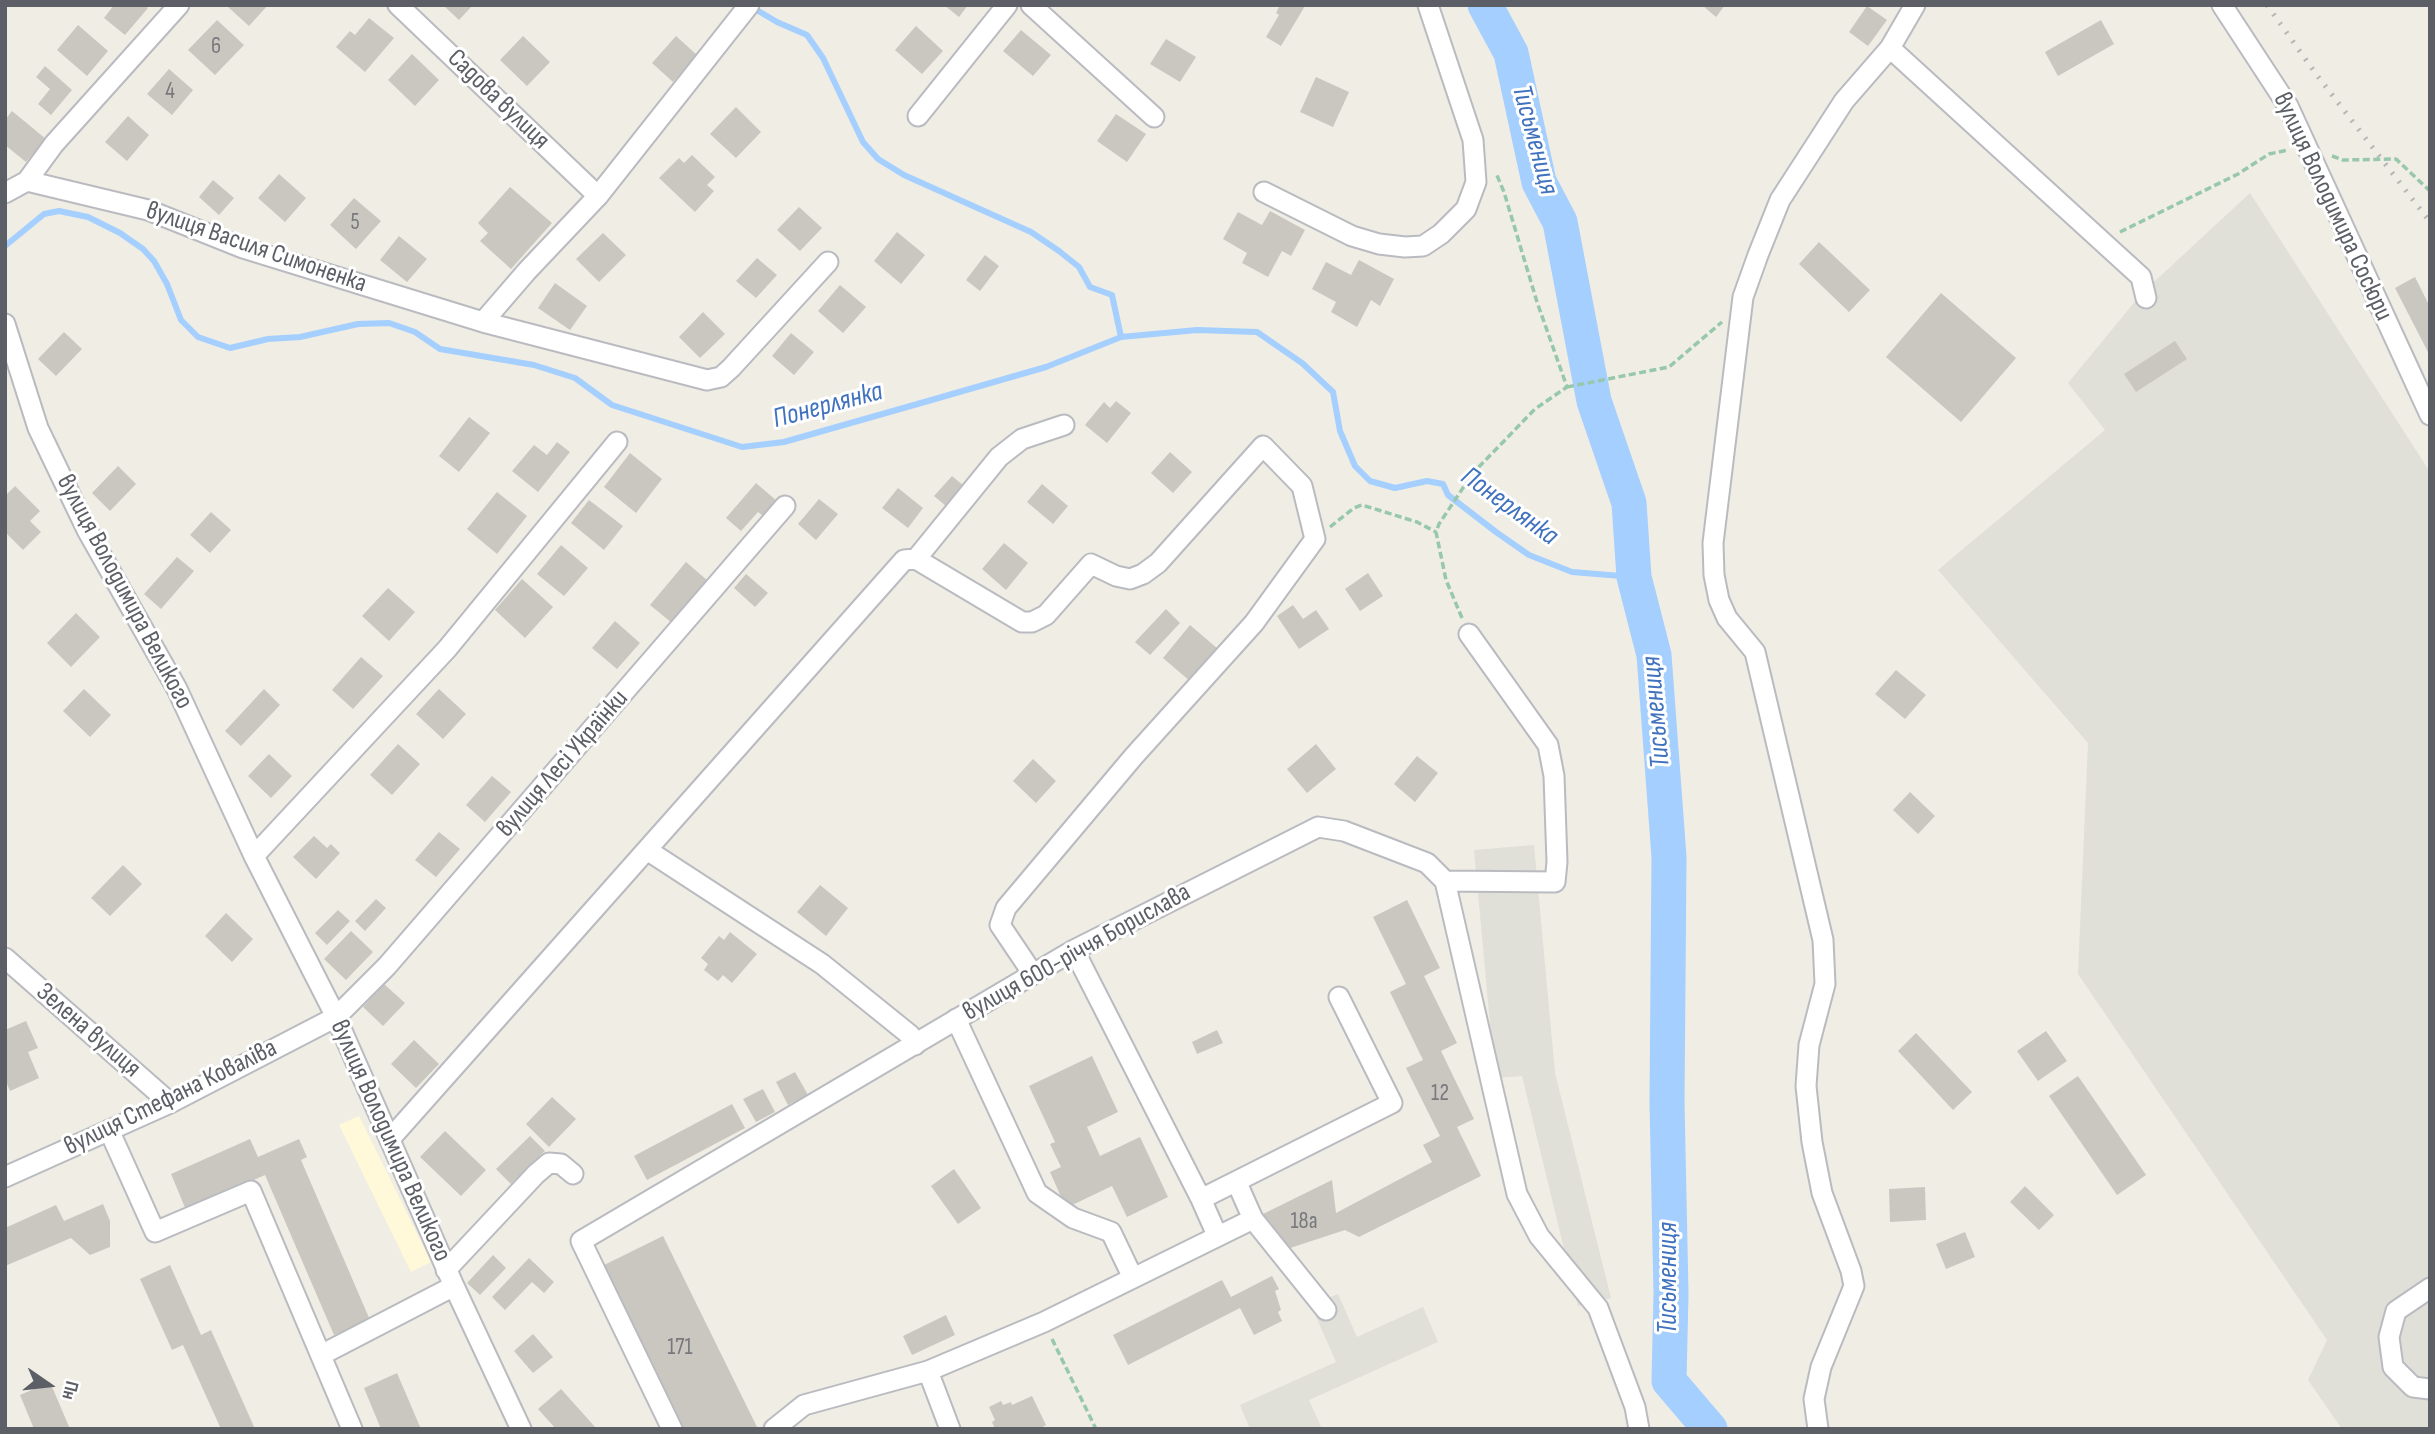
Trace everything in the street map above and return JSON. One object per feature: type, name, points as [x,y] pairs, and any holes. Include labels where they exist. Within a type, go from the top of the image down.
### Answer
[{"type":"street","points":[[5,193],[27,181],[54,144],[179,5]]},
{"type":"street","name":"Садова вулиця","points":[[398,5],[598,196]]},
{"type":"street","points":[[918,116],[1007,5]]},
{"type":"street","points":[[1031,5],[1154,117]]},
{"type":"street","points":[[1264,192],[1352,236],[1379,244],[1405,247],[1423,246],[1441,234],[1466,209],[1476,181],[1473,140],[1428,5]]},
{"type":"street","points":[[1818,1429],[1814,1399],[1821,1367],[1854,1286],[1822,1193],[1812,1142],[1806,1086],[1809,1045],[1825,984],[1823,940],[1755,652],[1727,618],[1719,600],[1714,575],[1713,543],[1743,304],[1758,255],[1780,200],[1844,101],[1891,48],[1916,5]]},
{"type":"street","name":"вулиця Володимира Сосюри","points":[[2222,5],[2288,106],[2430,415]]},
{"type":"street","points":[[483,322],[598,196],[745,11]]},
{"type":"street","points":[[1891,48],[2141,277],[2146,298]]},
{"type":"street","name":"вулиця Василя Симоненка","points":[[27,181],[148,209],[243,248],[483,322],[707,380],[720,377],[731,369],[828,262]]},
{"type":"street","name":"вулиця Володимира Великого","points":[[5,324],[38,428],[87,530],[177,689],[254,856],[335,1017],[450,1278],[522,1429]]},
{"type":"street","points":[[916,559],[999,457],[1022,439],[1064,425]]},
{"type":"street","points":[[254,856],[447,649],[617,442]]},
{"type":"street","points":[[390,1139],[904,560],[916,559],[1021,622],[1032,622],[1045,615],[1091,564],[1116,576],[1130,579],[1143,574],[1158,563],[1263,446],[1302,486],[1315,539],[1254,623],[1134,756],[1006,908],[1000,925],[1033,974]]},
{"type":"street","name":"вулиця Лесі Українки","points":[[335,1017],[387,966],[432,915],[785,506]]},
{"type":"street","points":[[1469,634],[1548,745],[1553,776],[1557,862],[1555,882],[1445,881],[1517,1194],[1539,1236],[1598,1308],[1634,1407],[1639,1429]]},
{"type":"street","name":"вулиця 600-річчя Борислава","points":[[672,1429],[581,1241],[1073,950],[1318,827],[1344,831],[1427,863],[1445,881]]},
{"type":"street","points":[[647,850],[822,964],[910,1035],[915,1045]]},
{"type":"street","points":[[1073,950],[1217,1234]]},
{"type":"street","name":"Зелена вулиця","points":[[5,958],[170,1103]]},
{"type":"street","points":[[1200,1199],[1237,1183],[1392,1103],[1339,997]]},
{"type":"street","name":"вулиця Стефана Коваліва","points":[[5,1177],[170,1103],[335,1017]]},
{"type":"street","points":[[956,1019],[1037,1192],[1073,1217],[1111,1232],[1133,1278]]},
{"type":"street","points":[[109,1130],[155,1233],[251,1191],[352,1429]]},
{"type":"street","points":[[321,1355],[450,1278],[536,1174],[549,1163],[561,1164],[573,1174]]},
{"type":"street","points":[[1237,1183],[1252,1219],[1326,1310]]},
{"type":"street","points":[[774,1429],[804,1405],[928,1371],[1044,1322],[1252,1219]]},
{"type":"street","points":[[2430,1288],[2396,1311],[2389,1337],[2393,1367],[2413,1387],[2430,1389]]},
{"type":"street","points":[[928,1371],[950,1429]]},
{"type":"path","points":[[2102,241],[2238,174],[2269,154],[2305,146],[2343,160],[2396,159],[2430,191]]},
{"type":"path","points":[[1495,171],[1567,387]]},
{"type":"path","points":[[1469,634],[1446,580],[1436,532],[1438,524],[1473,473],[1535,409],[1567,387],[1669,366],[1743,304]]},
{"type":"path","points":[[1315,539],[1354,508],[1362,505],[1417,522],[1436,532]]},
{"type":"path","points":[[1044,1322],[1096,1429]]},
{"type":"shaded area","points":[[2250,193],[2430,472],[2430,1429],[2342,1429],[2308,1380],[2327,1340],[2078,974],[2088,743],[1938,570],[2105,430],[2068,383],[2142,293]]},
{"type":"shaded area","points":[[1534,845],[1555,1073],[1611,1298],[1578,1306],[1522,1076],[1495,1078],[1474,850]]},
{"type":"shaded area","points":[[359,1116],[431,1262],[411,1272],[339,1125]]},
{"type":"shaded area","points":[[1338,1294],[1357,1337],[1423,1307],[1438,1342],[1309,1400],[1322,1429],[1250,1429],[1240,1405],[1336,1362],[1311,1305]]},
{"type":"building","points":[[114,5],[145,5],[148,8],[125,35],[104,18]]},
{"type":"building","points":[[268,5],[249,26],[228,7]]},
{"type":"building","points":[[443,5],[473,5],[459,20]]},
{"type":"building","points":[[944,5],[968,5],[959,17]]},
{"type":"building","points":[[1280,5],[1305,6],[1281,46],[1266,37],[1279,15],[1276,13]]},
{"type":"building","points":[[1702,5],[1725,5],[1716,17]]},
{"type":"building","points":[[1867,6],[1887,20],[1868,46],[1849,32]]},
{"type":"building","points":[[369,18],[394,38],[365,72],[336,47],[350,31],[355,35]]},
{"type":"building","points":[[217,20],[244,45],[215,75],[188,50]]},
{"type":"building","points":[[2101,20],[2114,44],[2058,76],[2045,52]]},
{"type":"building","points":[[78,25],[108,51],[87,76],[57,50]]},
{"type":"building","points":[[916,26],[943,51],[922,74],[895,50]]},
{"type":"building","points":[[1021,30],[1051,55],[1033,76],[1003,51]]},
{"type":"building","points":[[523,36],[550,62],[527,86],[500,60]]},
{"type":"building","points":[[676,36],[697,55],[673,82],[652,63]]},
{"type":"building","points":[[1166,39],[1196,57],[1180,82],[1150,64]]},
{"type":"building","points":[[412,54],[439,80],[415,106],[388,80]]},
{"type":"building","points":[[45,66],[72,90],[51,115],[38,104],[50,89],[36,77]]},
{"type":"building","points":[[169,69],[193,90],[172,115],[147,94]]},
{"type":"building","points":[[1316,77],[1349,92],[1333,127],[1300,112]]},
{"type":"building","points":[[736,107],[761,132],[736,158],[710,134]]},
{"type":"building","points":[[12,111],[46,139],[26,162],[5,145],[5,120]]},
{"type":"building","points":[[1116,114],[1146,134],[1127,162],[1097,141]]},
{"type":"building","points":[[128,116],[149,135],[127,161],[105,142]]},
{"type":"building","points":[[692,155],[715,177],[707,185],[714,191],[695,212],[659,178],[679,158],[684,163]]},
{"type":"building","points":[[279,174],[306,198],[285,222],[258,198]]},
{"type":"building","points":[[213,180],[234,198],[219,215],[199,197]]},
{"type":"building","points":[[510,187],[552,223],[511,269],[480,241],[488,233],[478,223]]},
{"type":"building","points":[[354,198],[381,221],[356,249],[330,225]]},
{"type":"building","points":[[799,207],[822,228],[800,251],[777,230]]},
{"type":"building","points":[[1270,211],[1305,230],[1291,256],[1282,251],[1268,277],[1242,263],[1247,253],[1223,239],[1238,212],[1262,225]]},
{"type":"building","points":[[897,232],[925,255],[901,284],[874,261]]},
{"type":"building","points":[[603,233],[626,255],[599,282],[576,259]]},
{"type":"building","points":[[399,236],[427,259],[407,282],[380,260]]},
{"type":"building","points":[[1819,242],[1870,290],[1849,312],[1799,264]]},
{"type":"building","points":[[985,255],[999,266],[980,291],[966,280]]},
{"type":"building","points":[[757,258],[777,275],[756,298],[736,281]]},
{"type":"building","points":[[1359,260],[1394,279],[1380,306],[1371,300],[1357,327],[1331,312],[1336,302],[1312,289],[1326,262],[1351,275]]},
{"type":"building","points":[[2415,277],[2430,307],[2430,356],[2395,288]]},
{"type":"building","points":[[555,283],[587,306],[570,330],[538,308]]},
{"type":"building","points":[[840,285],[866,307],[843,333],[818,311]]},
{"type":"building","points":[[1941,293],[2016,358],[1961,422],[1886,357]]},
{"type":"building","points":[[703,312],[725,334],[700,358],[679,337]]},
{"type":"building","points":[[64,332],[82,349],[56,376],[38,359]]},
{"type":"building","points":[[791,333],[814,352],[794,375],[772,356]]},
{"type":"building","points":[[2175,341],[2187,359],[2136,392],[2124,374]]},
{"type":"building","points":[[1116,401],[1131,413],[1107,443],[1085,425],[1104,402],[1110,408]]},
{"type":"building","points":[[469,417],[490,433],[459,472],[439,456]]},
{"type":"building","points":[[557,442],[570,452],[538,492],[512,471],[534,445],[547,455]]},
{"type":"building","points":[[1170,452],[1192,472],[1173,493],[1151,473]]},
{"type":"building","points":[[630,453],[662,479],[636,513],[604,487]]},
{"type":"building","points":[[118,466],[136,484],[110,511],[92,493]]},
{"type":"building","points":[[952,476],[964,486],[946,506],[934,496]]},
{"type":"building","points":[[756,483],[777,501],[764,517],[758,512],[741,531],[726,518]]},
{"type":"building","points":[[1042,484],[1068,506],[1053,524],[1027,502]]},
{"type":"building","points":[[15,486],[40,511],[30,521],[41,532],[23,550],[5,532],[5,496]]},
{"type":"building","points":[[898,488],[923,508],[908,528],[882,508]]},
{"type":"building","points":[[497,492],[527,516],[497,554],[467,529]]},
{"type":"building","points":[[819,499],[838,514],[816,540],[798,524]]},
{"type":"building","points":[[589,500],[623,526],[604,550],[571,523]]},
{"type":"building","points":[[211,512],[231,530],[210,553],[190,535]]},
{"type":"building","points":[[1004,543],[1028,563],[1006,590],[982,569]]},
{"type":"building","points":[[561,545],[588,568],[564,596],[537,574]]},
{"type":"building","points":[[177,557],[194,571],[161,609],[144,594]]},
{"type":"building","points":[[686,562],[708,581],[672,623],[650,605]]},
{"type":"building","points":[[1368,573],[1383,596],[1360,611],[1345,589]]},
{"type":"building","points":[[746,574],[768,593],[755,607],[734,588]]},
{"type":"building","points":[[522,579],[553,607],[525,638],[495,610]]},
{"type":"building","points":[[388,588],[415,612],[389,641],[362,616]]},
{"type":"building","points":[[1293,605],[1303,619],[1316,610],[1329,629],[1299,649],[1277,616]]},
{"type":"building","points":[[1166,609],[1180,623],[1150,655],[1135,642]]},
{"type":"building","points":[[76,613],[100,637],[71,667],[47,643]]},
{"type":"building","points":[[615,621],[640,643],[617,669],[592,648]]},
{"type":"building","points":[[1190,625],[1218,649],[1191,682],[1163,658]]},
{"type":"building","points":[[361,657],[383,676],[353,709],[332,690]]},
{"type":"building","points":[[1896,670],[1926,695],[1905,719],[1875,694]]},
{"type":"building","points":[[84,689],[111,715],[90,737],[63,711]]},
{"type":"building","points":[[264,689],[280,705],[241,746],[225,731]]},
{"type":"building","points":[[439,689],[466,714],[443,739],[416,714]]},
{"type":"building","points":[[398,744],[420,764],[392,795],[370,775]]},
{"type":"building","points":[[1316,744],[1336,769],[1307,793],[1287,769]]},
{"type":"building","points":[[269,754],[292,776],[271,798],[248,776]]},
{"type":"building","points":[[1417,756],[1438,773],[1415,802],[1394,784]]},
{"type":"building","points":[[1033,759],[1056,781],[1036,803],[1013,781]]},
{"type":"building","points":[[492,776],[511,792],[485,822],[466,805]]},
{"type":"building","points":[[1910,792],[1935,816],[1918,834],[1893,810]]},
{"type":"building","points":[[439,832],[460,849],[436,877],[415,860]]},
{"type":"building","points":[[314,836],[327,848],[331,844],[340,853],[316,879],[293,857]]},
{"type":"building","points":[[123,865],[142,884],[110,916],[91,898]]},
{"type":"building","points":[[820,885],[848,908],[826,936],[797,912]]},
{"type":"building","points":[[376,899],[386,908],[365,931],[355,921]]},
{"type":"building","points":[[1407,900],[1440,968],[1424,976],[1457,1043],[1441,1051],[1474,1119],[1457,1127],[1481,1176],[1359,1237],[1345,1230],[1281,1251],[1263,1214],[1332,1180],[1336,1213],[1432,1162],[1423,1145],[1440,1136],[1406,1068],[1423,1060],[1390,992],[1406,984],[1373,917]]},
{"type":"building","points":[[338,910],[350,921],[327,945],[315,933]]},
{"type":"building","points":[[226,913],[253,939],[232,962],[205,936]]},
{"type":"building","points":[[351,931],[373,952],[346,980],[324,959]]},
{"type":"building","points":[[730,932],[757,954],[732,983],[723,975],[718,981],[704,970],[708,964],[701,958],[719,936],[724,940]]},
{"type":"building","points":[[384,984],[405,1003],[383,1026],[363,1007]]},
{"type":"building","points":[[26,1021],[38,1048],[28,1052],[39,1078],[10,1091],[5,1079],[5,1030]]},
{"type":"building","points":[[1217,1030],[1223,1043],[1197,1054],[1192,1042]]},
{"type":"building","points":[[2046,1031],[2067,1061],[2038,1081],[2017,1051]]},
{"type":"building","points":[[1916,1033],[1972,1092],[1953,1110],[1898,1051]]},
{"type":"building","points":[[414,1040],[439,1064],[416,1088],[391,1064]]},
{"type":"building","points":[[1092,1056],[1118,1112],[1087,1127],[1100,1156],[1140,1137],[1168,1197],[1127,1217],[1112,1186],[1066,1208],[1050,1172],[1061,1167],[1050,1144],[1055,1142],[1029,1086]]},
{"type":"building","points":[[795,1072],[808,1095],[788,1105],[776,1082]]},
{"type":"building","points":[[2078,1076],[2146,1175],[2117,1195],[2049,1096]]},
{"type":"building","points":[[763,1089],[775,1112],[756,1122],[743,1099]]},
{"type":"building","points":[[552,1097],[576,1119],[549,1147],[526,1124]]},
{"type":"building","points":[[732,1104],[745,1128],[647,1180],[634,1156]]},
{"type":"building","points":[[445,1131],[486,1170],[461,1196],[420,1157]]},
{"type":"building","points":[[530,1136],[545,1151],[511,1184],[496,1169]]},
{"type":"building","points":[[250,1139],[258,1157],[299,1139],[307,1157],[301,1160],[370,1320],[334,1335],[265,1175],[186,1210],[171,1174]]},
{"type":"building","points":[[954,1169],[981,1208],[958,1224],[931,1186]]},
{"type":"building","points":[[2025,1186],[2054,1215],[2039,1230],[2010,1202]]},
{"type":"building","points":[[1925,1187],[1926,1220],[1890,1222],[1889,1189]]},
{"type":"building","points":[[103,1204],[110,1221],[110,1247],[90,1255],[71,1238],[5,1266],[5,1228],[56,1205],[64,1221]]},
{"type":"building","points":[[1965,1232],[1975,1257],[1946,1269],[1936,1244]]},
{"type":"building","points":[[663,1236],[758,1429],[681,1429],[602,1266]]},
{"type":"building","points":[[493,1255],[506,1268],[480,1295],[467,1283]]},
{"type":"building","points":[[529,1258],[554,1282],[544,1293],[532,1282],[505,1310],[492,1297]]},
{"type":"building","points":[[170,1265],[201,1335],[211,1330],[255,1429],[221,1429],[183,1345],[172,1350],[140,1279]]},
{"type":"building","points":[[1272,1276],[1279,1289],[1275,1291],[1282,1321],[1254,1335],[1240,1308],[1128,1365],[1113,1335],[1222,1280],[1231,1297]]},
{"type":"building","points":[[946,1315],[955,1335],[912,1355],[903,1336]]},
{"type":"building","points":[[533,1334],[553,1357],[533,1373],[514,1351]]},
{"type":"building","points":[[397,1373],[421,1429],[381,1429],[364,1388]]},
{"type":"building","points":[[50,1382],[70,1429],[34,1429],[20,1395]]},
{"type":"building","points":[[561,1389],[595,1429],[556,1429],[538,1409]]},
{"type":"building","points":[[1032,1396],[1046,1425],[1039,1429],[995,1429],[992,1422],[995,1420],[989,1407],[1001,1401],[1003,1405],[1011,1402],[1012,1405]]},
{"type":"waterway","name":"Тисьмениця","points":[[1485,5],[1511,53],[1539,182],[1560,222],[1594,401],[1629,503],[1634,577],[1654,655],[1669,857],[1669,1381],[1710,1429]]},
{"type":"waterway","points":[[750,6],[807,35],[823,58],[863,142],[878,159],[904,175],[1031,232],[1059,251],[1079,267],[1090,287],[1112,295],[1121,337]]},
{"type":"waterway","name":"Понерлянка","points":[[5,246],[44,214],[59,211],[88,217],[120,233],[143,249],[154,261],[167,284],[181,320],[198,337],[230,348],[358,324],[389,323],[415,332],[440,349],[534,365],[575,378],[612,405],[742,447],[784,442],[1046,367],[1121,337],[1197,330],[1257,332],[1302,363],[1333,392],[1340,431],[1355,466],[1370,481],[1395,488],[1427,481],[1443,484],[1448,495],[1529,555],[1572,572],[1634,577]]},
{"type":"railway","points":[[2267,5],[2316,74],[2430,222]]}]
